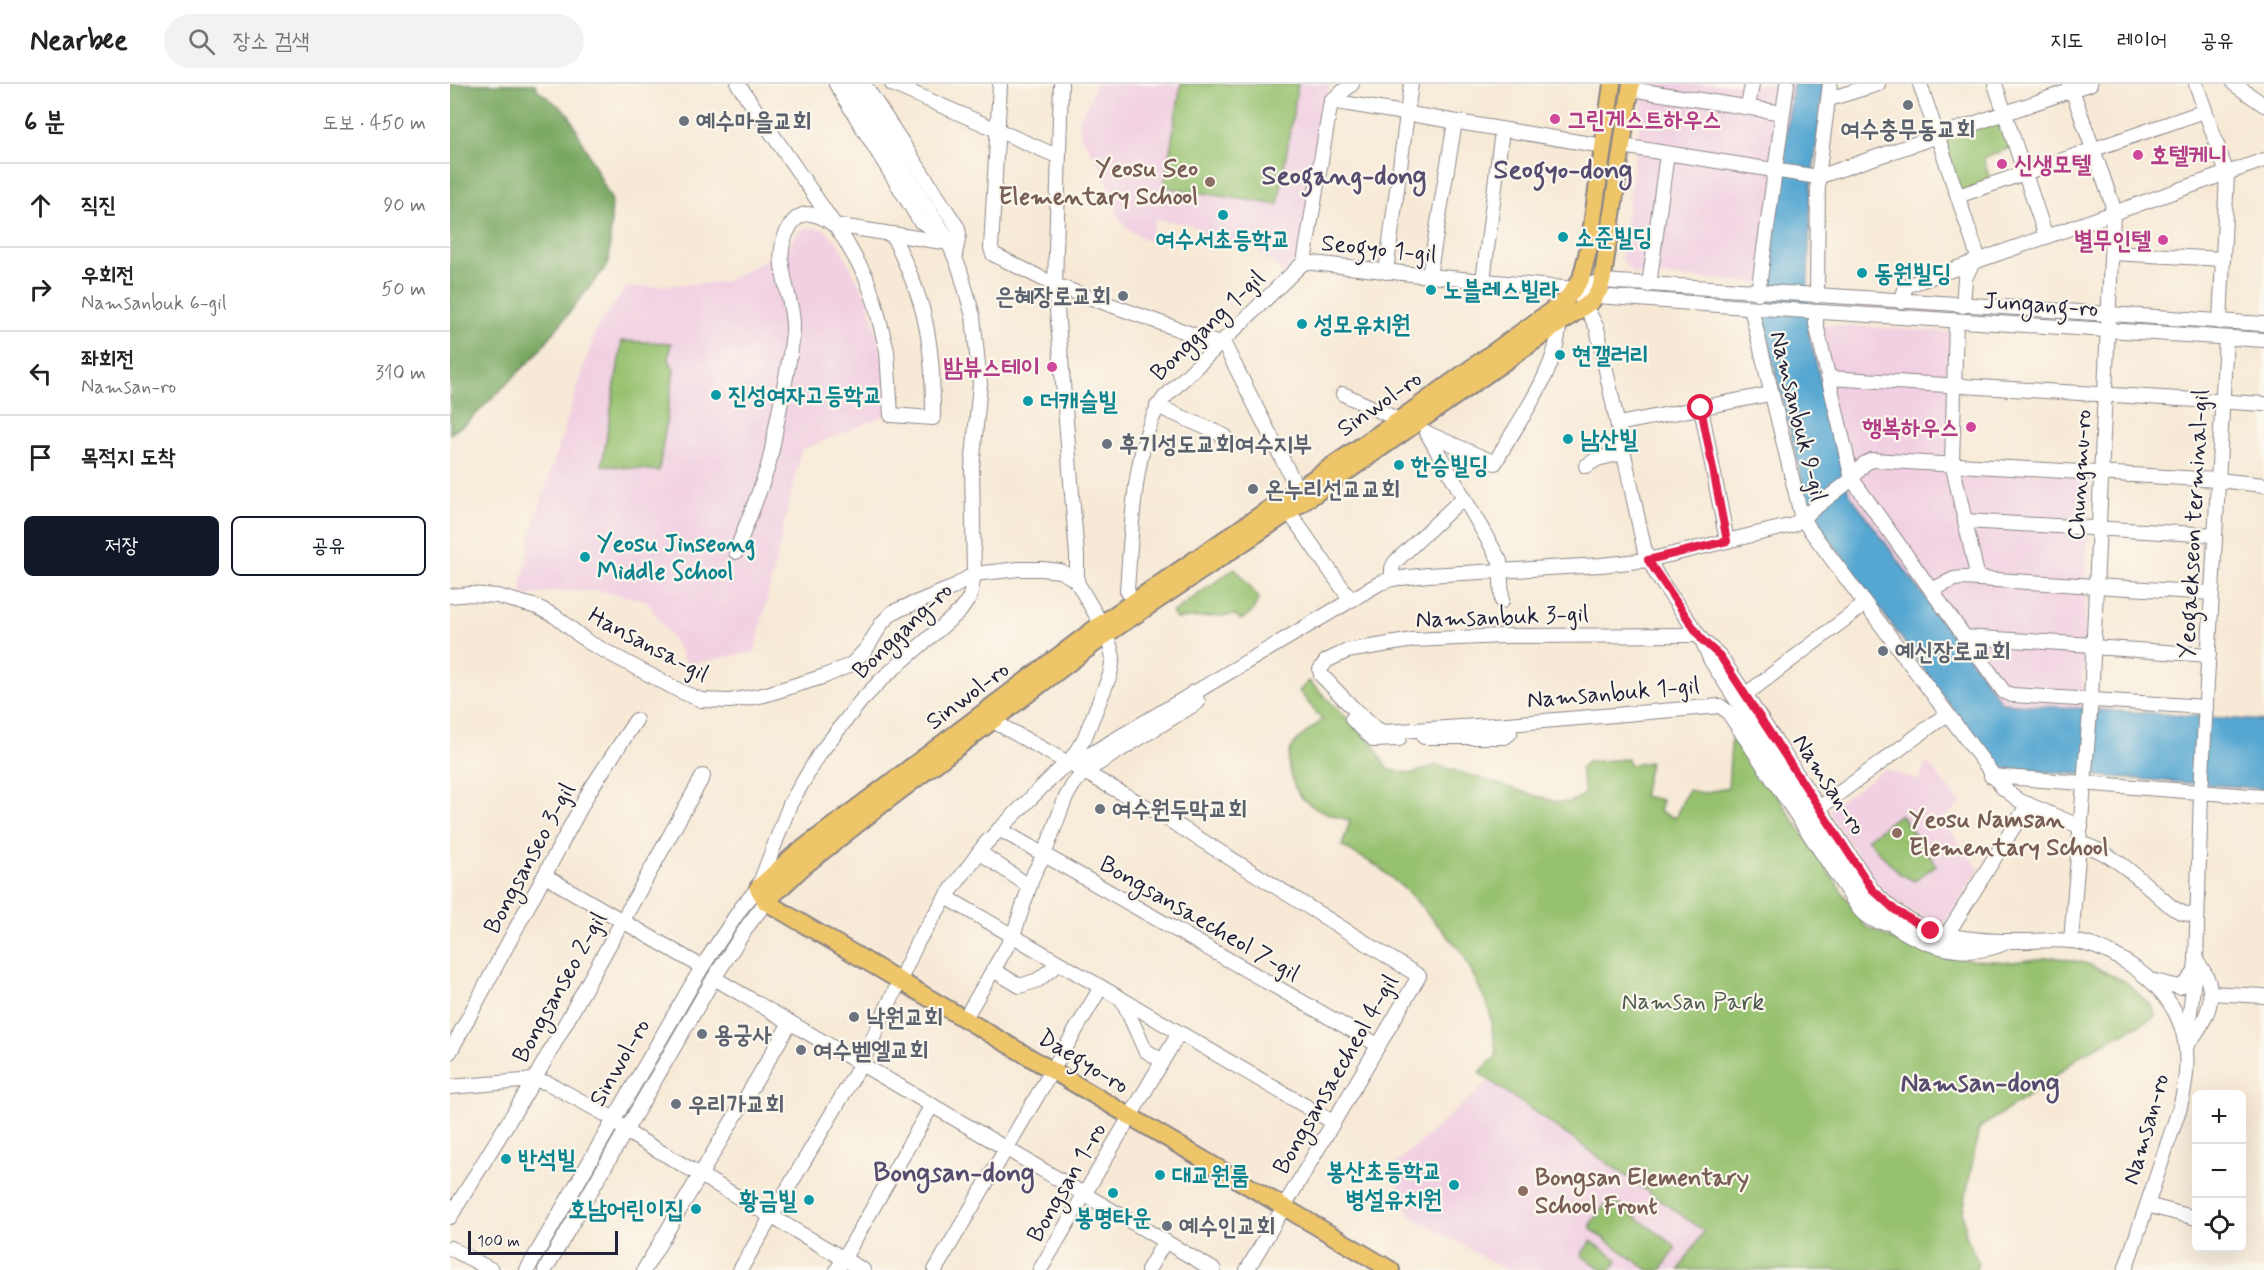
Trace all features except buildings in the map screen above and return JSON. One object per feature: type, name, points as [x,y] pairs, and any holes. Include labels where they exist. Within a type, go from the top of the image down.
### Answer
[{"type":"main road","points":[[1575,289],[1581,279],[1589,247],[1612,84]]},
{"type":"main road","points":[[1595,294],[1631,87]]},
{"type":"main road","name":"Sinwol-ro","points":[[762,895],[993,721],[1134,603],[1297,488],[1399,420],[1553,310],[1575,289]]},
{"type":"main road","name":"Sinwol-ro","points":[[762,895],[793,856],[1104,629],[1424,427],[1595,294]]},
{"type":"main road","name":"Daegyo-ro","points":[[762,895],[900,982],[965,1018],[1390,1270]]},
{"type":"street","points":[[738,84],[852,251],[876,303],[886,351],[891,416],[933,418],[932,362],[924,319],[911,277],[892,234]]},
{"type":"street","points":[[836,84],[920,221],[950,244]]},
{"type":"street","points":[[849,84],[950,244]]},
{"type":"street","points":[[864,84],[958,228],[959,235],[950,244]]},
{"type":"street","points":[[892,84],[1059,157]]},
{"type":"street","points":[[1000,84],[991,252],[994,256],[1055,285],[1225,346],[1297,488]]},
{"type":"street","points":[[1061,84],[1055,285],[1077,582]]},
{"type":"street","points":[[1331,101],[1352,84]]},
{"type":"street","points":[[1386,272],[1411,84]]},
{"type":"street","points":[[1748,107],[1752,84]]},
{"type":"street","points":[[1758,293],[1778,171],[1787,84]]},
{"type":"street","points":[[1817,296],[1818,177],[1830,84]]},
{"type":"street","points":[[1829,99],[1878,84]]},
{"type":"street","points":[[1920,84],[1958,196],[1976,261],[1965,279],[1964,306]]},
{"type":"street","points":[[1995,84],[2046,237]]},
{"type":"street","points":[[1622,146],[1818,177],[2005,113],[2071,87],[2090,84]]},
{"type":"street","points":[[2196,84],[2227,174],[2220,322]]},
{"type":"street","points":[[2234,84],[2264,105]]},
{"type":"street","points":[[1631,87],[1672,90],[1783,113]]},
{"type":"street","name":"Chungmu-ro","points":[[2071,87],[2112,203],[2113,214],[2091,700],[2084,783]]},
{"type":"street","points":[[1331,101],[1603,146]]},
{"type":"street","name":"Seogyo 1-gil","points":[[1331,101],[1304,262],[1386,272],[1575,289]]},
{"type":"street","points":[[1958,196],[2205,111]]},
{"type":"street","points":[[1429,276],[1455,122]]},
{"type":"street","points":[[1483,281],[1502,129]]},
{"type":"street","points":[[1649,285],[1667,154]]},
{"type":"street","points":[[1901,302],[1906,286],[2263,162]]},
{"type":"street","points":[[736,552],[769,464],[791,349],[792,317],[781,260],[783,240],[791,225],[804,213],[820,216],[834,225],[950,244]]},
{"type":"street","name":"Bonggang-ro","points":[[762,895],[790,804],[820,753],[860,702],[883,678],[964,606],[970,597],[974,574],[971,484],[980,384],[973,316],[950,244]]},
{"type":"street","points":[[2112,253],[2223,260]]},
{"type":"street","name":"Bonggang 1-gil","points":[[1134,603],[1126,591],[1137,485],[1145,437],[1157,406],[1304,262]]},
{"type":"street","points":[[1595,294],[1649,285],[2264,324]]},
{"type":"street","points":[[1575,289],[1595,294],[1755,308]]},
{"type":"street","name":"Namsan-ro","points":[[1595,294],[1597,328],[1641,542],[1648,560],[1700,637],[1711,661],[1863,896],[1878,912],[1927,943],[1954,950],[1980,950],[2008,941]]},
{"type":"street","name":"Jungang-ro","points":[[1755,308],[2264,340]]},
{"type":"street","name":"Namsanbuk 9-gil","points":[[1755,308],[1770,394],[1806,517],[1865,604],[1991,776],[2008,793],[2081,828]]},
{"type":"street","points":[[1816,312],[1816,324],[1852,479],[2006,694],[2206,710]]},
{"type":"street","points":[[1956,321],[1952,463],[1977,579]]},
{"type":"street","points":[[1424,427],[1495,463],[1548,368],[1558,342],[1559,324]]},
{"type":"street","name":"Yeogaekseon terminal-gil","points":[[2201,792],[2226,338]]},
{"type":"street","points":[[1829,378],[2264,404]]},
{"type":"street","points":[[1343,394],[1399,420]]},
{"type":"street","points":[[1618,424],[1770,394]]},
{"type":"street","points":[[1157,406],[1225,436],[1230,443]]},
{"type":"street","points":[[1701,408],[1727,541]]},
{"type":"street","points":[[1424,427],[1500,561],[1502,601]]},
{"type":"street","points":[[1586,466],[1597,459],[1623,453]]},
{"type":"street","points":[[740,1270],[861,1064],[918,941],[945,897],[999,829],[1068,764],[1089,755],[1350,599],[1386,581],[1648,560],[1793,525],[1806,517],[1852,479],[1864,464],[1872,460],[2102,472],[2264,484]]},
{"type":"street","points":[[1386,581],[1395,562],[1464,497]]},
{"type":"street","points":[[1289,512],[1350,599]]},
{"type":"street","points":[[1965,522],[2215,535]]},
{"type":"street","points":[[974,574],[1019,569],[1048,569],[1065,573],[1077,582],[1104,629],[1113,653],[1110,675],[1084,739],[1068,764]]},
{"type":"street","name":"Hansansa-gil","points":[[450,596],[471,594],[497,596],[537,606],[555,616],[588,642],[680,691],[702,700],[730,701],[764,695],[825,676],[845,667],[859,657],[876,631],[893,612],[952,588],[974,574]]},
{"type":"street","points":[[1931,590],[1957,578],[2212,593]]},
{"type":"street","points":[[1745,695],[1865,604]]},
{"type":"street","name":"Namsanbuk 3-gil","points":[[1508,724],[1510,734],[1505,737],[1415,736],[1377,741],[1316,683],[1316,677],[1321,674],[1321,665],[1340,653],[1413,640],[1504,636],[1700,637]]},
{"type":"street","name":"Namsan-ro","points":[[1700,637],[1720,656],[1878,897],[1918,925],[1946,936],[2008,941],[2071,941],[2094,946],[2115,956],[2150,980],[2172,1005],[2179,1020],[2186,1047],[2185,1079],[2180,1107],[2125,1270]]},
{"type":"street","points":[[1964,637],[2209,655]]},
{"type":"street","points":[[965,1018],[1014,936],[1029,886],[1069,791],[1083,773],[1198,702],[1193,692]]},
{"type":"street","name":"Namsanbuk 1-gil","points":[[1508,724],[1715,705],[1722,707],[1860,910],[1873,921],[1892,922]]},
{"type":"street","points":[[1819,808],[1947,714]]},
{"type":"street","name":"Bongsanseo 3-gil","points":[[450,1052],[590,790],[636,720]]},
{"type":"street","name":"Bongsansaecheol 4-gil","points":[[993,721],[1161,815],[1419,976],[1247,1270]]},
{"type":"street","name":"Bongsanseo 2-gil","points":[[450,1217],[534,1080],[703,776]]},
{"type":"street","points":[[1991,776],[2264,797]]},
{"type":"street","points":[[2071,941],[2084,783]]},
{"type":"street","points":[[2186,1047],[2195,967],[2201,792]]},
{"type":"street","points":[[1946,936],[2028,804]]},
{"type":"street","name":"Bongsansaecheol 7-gil","points":[[999,829],[1378,1045]]},
{"type":"street","points":[[2079,843],[2109,855],[2173,908],[2197,916]]},
{"type":"street","points":[[979,852],[1029,886]]},
{"type":"street","points":[[545,876],[702,967]]},
{"type":"street","name":"Sinwol-ro","points":[[527,1270],[702,967],[741,908],[762,895]]},
{"type":"street","name":"Sinwol-ro","points":[[545,1270],[714,978],[749,924],[762,895]]},
{"type":"street","points":[[945,897],[1333,1122]]},
{"type":"street","points":[[993,970],[1017,986],[1026,986],[1038,980],[1059,963]]},
{"type":"street","points":[[2150,980],[2179,987],[2186,983],[2195,967]]},
{"type":"street","points":[[2186,1047],[2206,1019],[2210,993],[2207,977],[2195,967]]},
{"type":"street","points":[[714,978],[1214,1270]]},
{"type":"street","points":[[935,1270],[1101,987]]},
{"type":"street","points":[[2210,993],[2264,996]]},
{"type":"street","points":[[1122,999],[1145,1050],[1162,1061]]},
{"type":"street","points":[[644,1270],[790,1023]]},
{"type":"street","name":"Bongsan 1-ro","points":[[1040,1270],[1179,1033]]},
{"type":"street","points":[[450,1087],[534,1080],[548,1083],[614,1119],[625,1131],[771,1217],[840,1264],[863,1270]]},
{"type":"street","points":[[840,1264],[932,1105]]},
{"type":"street","points":[[2147,1205],[2192,1217]]},
{"type":"street","points":[[1148,1270],[1165,1241]]},
{"type":"street","points":[[450,1248],[492,1270]]},
{"type":"shaded area","name":"Yeosu Seo Elementary School","points":[[1094,84],[1329,84],[1300,252],[1285,275],[1249,243],[1207,247],[1200,229],[1189,224],[1155,219],[1150,242],[1132,232],[1120,220],[1105,174],[1081,135],[1079,120],[1091,97]]},
{"type":"shaded area","points":[[1645,84],[1792,84],[1764,283],[1633,274],[1621,258]]},
{"type":"shaded area","points":[[811,227],[825,230],[838,243],[868,300],[885,367],[887,415],[801,450],[755,652],[687,664],[646,600],[600,591],[553,591],[525,597],[521,590],[533,527],[596,329],[626,288],[724,282],[775,255],[789,246],[797,233]]},
{"type":"shaded area","points":[[1810,324],[1952,332],[1947,467],[2090,476],[2082,707],[2005,702],[2000,699],[1850,492]]},
{"type":"shaded area","name":"Yeosu Namsan Elementary School","points":[[1927,762],[1961,804],[1942,819],[1979,869],[1943,925],[1913,912],[1894,899],[1875,880],[1831,816],[1829,809],[1885,769],[1918,781]]},
{"type":"shaded area","name":"Bongsan Elementary School Front","points":[[1489,1081],[1704,1231],[1679,1270],[1506,1270],[1409,1215],[1392,1167]]},
{"type":"green space","points":[[450,84],[535,84],[538,90],[568,113],[612,201],[609,263],[535,356],[469,421],[450,434]]},
{"type":"green space","points":[[1181,84],[1298,84],[1278,205],[1164,187]]},
{"type":"green space","points":[[2003,119],[2013,147],[1983,158],[1991,182],[1960,193],[1942,140]]},
{"type":"green space","points":[[622,341],[671,343],[669,359],[674,370],[659,471],[602,465]]},
{"type":"green space","points":[[1235,568],[1259,598],[1252,612],[1241,620],[1235,615],[1176,619],[1172,613]]},
{"type":"green space","name":"Namsan Park","points":[[1309,681],[1374,745],[1387,769],[1412,774],[1437,765],[1556,802],[1570,802],[1582,796],[1585,790],[1580,768],[1587,762],[1627,759],[1630,765],[1650,762],[1643,796],[1662,800],[1659,812],[1675,818],[1688,790],[1702,793],[1728,788],[1732,729],[1865,926],[1902,944],[1948,956],[2012,962],[2054,957],[2085,963],[2126,982],[2151,1006],[2156,1016],[2082,1054],[2041,1088],[1979,1128],[1963,1211],[1966,1236],[1978,1262],[1976,1270],[1679,1270],[1704,1231],[1479,1073],[1497,1055],[1489,1008],[1462,952],[1408,892],[1377,866],[1342,846],[1350,821],[1313,807],[1294,786],[1289,769],[1290,752],[1293,745],[1305,733],[1322,720],[1299,691]]},
{"type":"green space","points":[[1900,814],[1936,865],[1914,881],[1900,874],[1867,839]]},
{"type":"green space","points":[[1608,1201],[1615,1202],[1674,1245],[1675,1250],[1661,1270],[1648,1270],[1591,1229],[1591,1223]]},
{"type":"green space","points":[[1591,1241],[1618,1260],[1611,1270],[1603,1270],[1581,1255]]},
{"type":"water","points":[[1793,84],[1824,84],[1811,188],[1808,330],[1849,493],[2002,703],[2264,721],[2264,789],[1998,768],[1993,765],[1815,519],[1808,506],[1764,324],[1765,282]]},
{"type":"place","name":"여수충무동교회","points":[[1908,105]]},
{"type":"place","name":"그린게스트하우스","points":[[1555,119]]},
{"type":"place","name":"예수마을교회","points":[[684,121]]},
{"type":"place","name":"호텔케니","points":[[2138,155]]},
{"type":"place","name":"신생모텔","points":[[2002,164]]},
{"type":"place","name":"Yeosu Seo Elementary School","points":[[1210,182]]},
{"type":"place","name":"여수서초등학교","points":[[1223,215]]},
{"type":"place","name":"소준빌딩","points":[[1563,237]]},
{"type":"place","name":"별무인텔","points":[[2163,240]]},
{"type":"place","name":"동원빌딩","points":[[1862,273]]},
{"type":"place","name":"노블레스빌라","points":[[1431,290]]},
{"type":"place","name":"은혜장로교회","points":[[1123,296]]},
{"type":"place","name":"성모유치원","points":[[1302,324]]},
{"type":"place","name":"현갤러리","points":[[1560,355]]},
{"type":"place","name":"밤뷰스테이","points":[[1052,367]]},
{"type":"place","name":"진성여자고등학교","points":[[716,395]]},
{"type":"place","name":"더캐슬빌","points":[[1028,401]]},
{"type":"place","name":"행복하우스","points":[[1971,427]]},
{"type":"place","name":"남산빌","points":[[1568,439]]},
{"type":"place","name":"후기성도교회여수지부","points":[[1107,444]]},
{"type":"place","name":"한승빌딩","points":[[1399,465]]},
{"type":"place","name":"온누리선교교회","points":[[1253,489]]},
{"type":"place","name":"Yeosu Jinseong Middle School","points":[[585,557]]},
{"type":"place","name":"예신장로교회","points":[[1883,651]]},
{"type":"place","name":"여수원두막교회","points":[[1100,809]]},
{"type":"place","name":"Yeosu Namsan Elementary School","points":[[1897,833]]},
{"type":"place","name":"낙원교회","points":[[854,1017]]},
{"type":"place","name":"용궁사","points":[[702,1034]]},
{"type":"place","name":"여수벧엘교회","points":[[801,1050]]},
{"type":"place","name":"우리가교회","points":[[676,1104]]},
{"type":"place","name":"반석빌","points":[[506,1159]]},
{"type":"place","name":"대교원룸","points":[[1160,1175]]},
{"type":"place","name":"봉산초등학교 병설유치원","points":[[1454,1185]]},
{"type":"place","name":"Bongsan Elementary School Front","points":[[1523,1191]]},
{"type":"place","name":"봉명타운","points":[[1113,1193]]},
{"type":"place","name":"황금빌","points":[[809,1200]]},
{"type":"place","name":"호남어린이집","points":[[696,1209]]},
{"type":"place","name":"예수인교회","points":[[1167,1226]]},
{"type":"district","name":"Seogyo-dong","points":[[1563,169]]},
{"type":"district","name":"Seogang-dong","points":[[1344,175]]},
{"type":"district","name":"Namsan-dong","points":[[1980,1082]]},
{"type":"district","name":"Bongsan-dong","points":[[954,1172]]},
{"type":"route","points":[[1701,408],[1727,541],[1648,560],[1702,640],[1720,656],[1878,897],[1896,911],[1931,931]]}]
